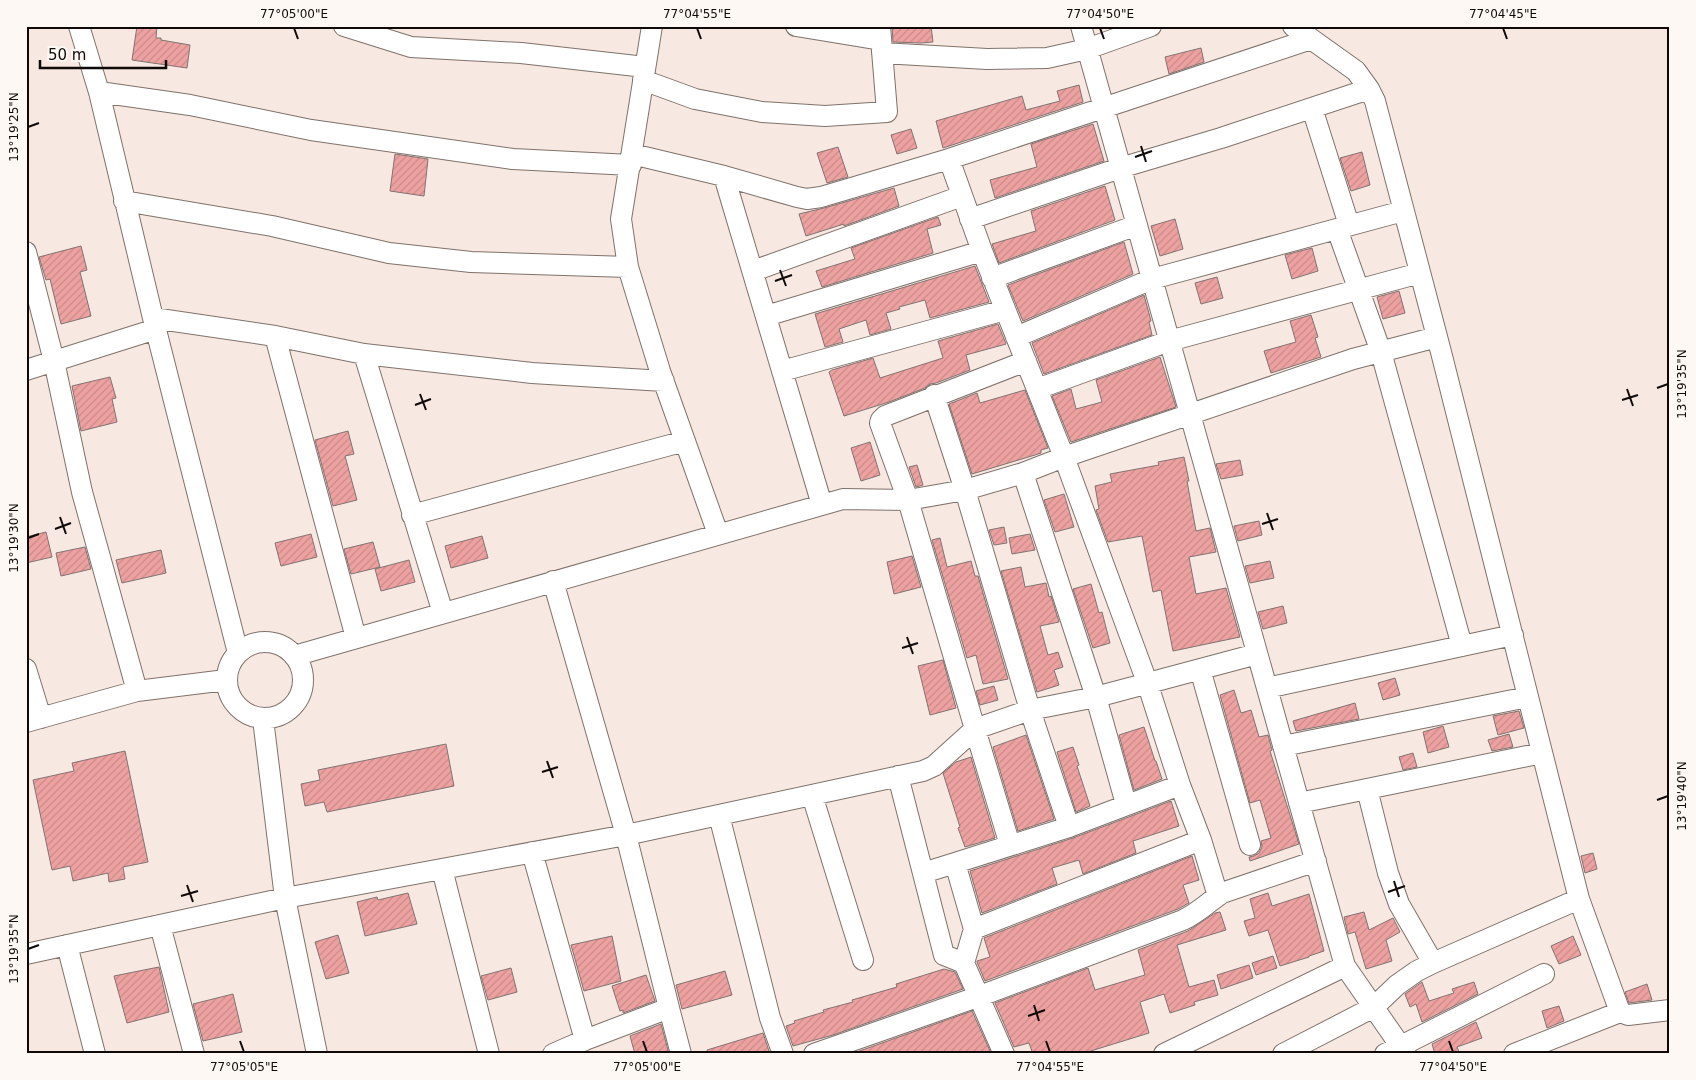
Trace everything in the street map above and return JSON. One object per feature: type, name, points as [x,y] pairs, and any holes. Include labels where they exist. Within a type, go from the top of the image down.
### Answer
[{"type":"street","points":[[79,26],[99,92],[154,323],[238,653]]},
{"type":"street","points":[[344,26],[388,33],[411,47],[521,53],[644,74],[695,99],[762,112],[825,116],[887,112],[881,40]]},
{"type":"street","points":[[652,26],[621,219],[628,267],[664,381],[718,534]]},
{"type":"street","points":[[796,26],[987,59],[1047,58],[1087,48],[1150,26]]},
{"type":"street","points":[[1081,26],[1345,966],[1374,1007],[1397,1051],[1544,974]]},
{"type":"street","points":[[1293,26],[1356,71],[1369,89],[1374,101],[1437,337],[1579,899],[1620,1012]]},
{"type":"street","points":[[99,92],[190,105],[311,130],[514,159],[631,160],[724,176],[807,199],[822,197],[949,159],[1311,39]]},
{"type":"street","points":[[970,219],[1120,168],[1221,138],[1369,89]]},
{"type":"street","points":[[1312,108],[1359,289],[1381,352],[1462,646]]},
{"type":"street","points":[[949,159],[992,278],[1064,457],[1147,682],[1218,896]]},
{"type":"street","points":[[724,176],[822,505]]},
{"type":"street","points":[[753,271],[962,196]]},
{"type":"street","points":[[124,201],[272,226],[389,253],[471,262],[628,267]]},
{"type":"street","points":[[1016,337],[1152,279],[1404,210]]},
{"type":"street","points":[[992,278],[1137,225]]},
{"type":"street","points":[[766,316],[982,251]]},
{"type":"street","points":[[26,252],[54,361],[82,492],[137,691]]},
{"type":"street","points":[[1037,389],[1169,341],[1420,273]]},
{"type":"street","points":[[782,371],[1005,310]]},
{"type":"street","points":[[26,370],[154,323],[275,336],[364,354],[532,373],[664,381]]},
{"type":"street","points":[[275,336],[356,638]]},
{"type":"street","points":[[294,656],[843,499],[908,500],[965,490],[1023,473],[1064,457],[1353,359],[1437,337]]},
{"type":"street","points":[[364,354],[443,613]]},
{"type":"street","points":[[1010,845],[974,729],[908,500],[881,426],[881,420],[885,416],[934,395],[1026,361]]},
{"type":"street","points":[[934,395],[965,490],[1030,710],[1069,827]]},
{"type":"street","points":[[412,515],[685,441]]},
{"type":"street","points":[[1023,473],[1096,697],[1126,804]]},
{"type":"street","points":[[553,581],[626,835],[681,1054]]},
{"type":"street","points":[[1267,688],[1513,636]]},
{"type":"street","points":[[266,642],[280,645],[294,656],[301,666],[303,681],[300,696],[292,708],[279,716],[263,719],[249,716],[237,707],[228,694],[226,680],[230,665],[238,653],[250,644],[266,642]]},
{"type":"street","points":[[26,954],[285,898],[626,835],[922,771],[934,766],[974,729],[1030,710],[1096,697],[1257,654]]},
{"type":"street","points":[[26,669],[34,720],[137,691],[226,680]]},
{"type":"street","points":[[1200,669],[1250,845]]},
{"type":"street","points":[[1284,746],[1528,697]]},
{"type":"street","points":[[263,719],[285,898],[312,1052]]},
{"type":"street","points":[[1299,802],[1542,753]]},
{"type":"street","points":[[898,776],[944,954],[964,963],[1004,1054]]},
{"type":"street","points":[[923,873],[1069,827],[1180,785]]},
{"type":"street","points":[[1367,789],[1388,873],[1399,904],[1433,963]]},
{"type":"street","points":[[812,795],[862,960]]},
{"type":"street","points":[[719,815],[770,1018],[783,1054]]},
{"type":"street","points":[[974,929],[1201,840]]},
{"type":"street","points":[[532,852],[585,1040]]},
{"type":"street","points":[[814,1054],[980,996],[1183,920],[1194,915],[1210,900],[1218,896],[1316,861]]},
{"type":"street","points":[[955,863],[974,929],[964,963]]},
{"type":"street","points":[[442,869],[489,1054]]},
{"type":"street","points":[[1283,1054],[1374,1007],[1397,985],[1433,963],[1579,899]]},
{"type":"street","points":[[160,925],[194,1054]]},
{"type":"street","points":[[68,945],[95,1054]]},
{"type":"street","points":[[1164,1054],[1345,966]]},
{"type":"street","points":[[553,1054],[669,1008]]},
{"type":"street","points":[[1514,1054],[1620,1012],[1628,1015],[1670,1010]]},
{"type":"building","points":[[137,26],[157,26],[156,38],[190,45],[187,68],[132,60]]},
{"type":"building","points":[[892,26],[931,26],[933,42],[893,42]]},
{"type":"building","points":[[1201,48],[1204,62],[1169,74],[1165,57]]},
{"type":"building","points":[[1079,85],[1083,102],[943,148],[936,121],[1022,96],[1026,110],[1060,101],[1057,91]]},
{"type":"building","points":[[1093,124],[1104,161],[995,198],[990,180],[1037,167],[1031,144]]},
{"type":"building","points":[[911,129],[917,148],[897,154],[891,135]]},
{"type":"building","points":[[838,147],[848,177],[827,183],[817,153]]},
{"type":"building","points":[[1362,152],[1370,185],[1351,191],[1340,158]]},
{"type":"building","points":[[395,154],[428,159],[424,196],[390,191]]},
{"type":"building","points":[[1105,186],[1115,220],[999,263],[992,244],[1036,231],[1031,211]]},
{"type":"building","points":[[894,188],[899,206],[844,226],[844,224],[806,236],[799,214]]},
{"type":"building","points":[[938,217],[941,225],[927,229],[933,253],[822,287],[816,271],[855,259],[851,248]]},
{"type":"building","points":[[1175,219],[1183,249],[1160,256],[1151,226]]},
{"type":"building","points":[[1124,242],[1133,274],[1023,321],[1008,285]]},
{"type":"building","points":[[81,246],[87,270],[80,272],[91,316],[61,324],[50,279],[46,280],[39,257]]},
{"type":"building","points":[[1312,248],[1318,271],[1292,279],[1285,255]]},
{"type":"building","points":[[975,266],[989,302],[930,318],[925,300],[899,307],[900,309],[886,313],[891,329],[870,335],[866,320],[839,329],[843,342],[825,347],[815,314]]},
{"type":"building","points":[[1217,277],[1223,298],[1201,304],[1195,283]]},
{"type":"building","points":[[1399,291],[1405,313],[1383,319],[1377,297]]},
{"type":"building","points":[[1144,295],[1151,321],[1149,322],[1152,335],[1044,374],[1032,343]]},
{"type":"building","points":[[1311,315],[1318,337],[1315,338],[1321,357],[1271,373],[1264,351],[1296,342],[1290,321]]},
{"type":"building","points":[[998,324],[1006,344],[966,355],[970,370],[930,384],[925,388],[889,402],[844,416],[829,372],[832,370],[873,358],[880,378],[943,358],[938,341]]},
{"type":"building","points":[[1160,357],[1176,407],[1071,442],[1052,396],[1071,389],[1076,409],[1102,402],[1096,380]]},
{"type":"building","points":[[110,377],[116,398],[112,399],[117,422],[81,431],[72,386]]},
{"type":"building","points":[[1025,390],[1048,448],[1041,450],[1041,453],[972,474],[949,404],[977,393],[980,403]]},
{"type":"building","points":[[348,431],[354,454],[345,456],[357,500],[333,506],[315,440]]},
{"type":"building","points":[[870,442],[880,475],[861,481],[851,448]]},
{"type":"building","points":[[1184,457],[1196,531],[1210,528],[1216,552],[1189,557],[1196,594],[1226,588],[1240,637],[1173,651],[1161,590],[1153,592],[1142,536],[1108,542],[1096,510],[1099,509],[1095,486],[1112,482],[1110,474],[1159,465],[1158,462]]},
{"type":"building","points":[[1240,460],[1243,475],[1221,479],[1216,464]]},
{"type":"building","points":[[917,465],[923,485],[916,487],[909,467]]},
{"type":"building","points":[[1064,494],[1074,527],[1055,532],[1044,500]]},
{"type":"building","points":[[1259,521],[1262,535],[1238,541],[1234,526]]},
{"type":"building","points":[[1004,527],[1007,543],[994,545],[989,530]]},
{"type":"building","points":[[46,532],[52,557],[26,563],[26,537]]},
{"type":"building","points":[[311,534],[317,557],[281,566],[275,543]]},
{"type":"building","points":[[1030,534],[1035,550],[1012,554],[1009,538]]},
{"type":"building","points":[[482,536],[488,558],[451,568],[445,546]]},
{"type":"building","points":[[940,538],[947,567],[971,561],[975,576],[978,576],[1008,679],[983,684],[976,655],[967,658],[932,540]]},
{"type":"building","points":[[373,542],[380,567],[351,574],[344,549]]},
{"type":"building","points":[[85,547],[91,569],[61,576],[56,553]]},
{"type":"building","points":[[161,550],[166,573],[122,583],[116,560]]},
{"type":"building","points":[[912,556],[921,587],[894,594],[887,562]]},
{"type":"building","points":[[409,560],[415,582],[381,591],[375,569]]},
{"type":"building","points":[[1270,561],[1274,578],[1250,583],[1245,566]]},
{"type":"building","points":[[1021,567],[1025,587],[1046,583],[1049,597],[1051,596],[1059,622],[1040,626],[1048,655],[1058,652],[1063,667],[1054,670],[1059,685],[1037,692],[1001,571]]},
{"type":"building","points":[[1091,584],[1099,613],[1102,612],[1110,643],[1093,648],[1073,589]]},
{"type":"building","points":[[1283,606],[1287,623],[1263,629],[1258,612]]},
{"type":"building","points":[[943,660],[956,708],[930,715],[918,666]]},
{"type":"building","points":[[1395,678],[1400,695],[1383,700],[1378,683]]},
{"type":"building","points":[[994,686],[998,700],[980,705],[976,691]]},
{"type":"building","points":[[1234,690],[1241,713],[1251,710],[1259,737],[1268,735],[1272,750],[1270,751],[1299,844],[1250,861],[1249,857],[1259,853],[1262,847],[1261,841],[1271,838],[1260,800],[1250,803],[1220,695]]},
{"type":"building","points":[[1355,703],[1359,719],[1296,731],[1293,721]]},
{"type":"building","points":[[1519,711],[1524,728],[1498,735],[1493,716]]},
{"type":"building","points":[[1443,726],[1449,747],[1428,753],[1423,732]]},
{"type":"building","points":[[1144,727],[1162,779],[1134,790],[1119,735]]},
{"type":"building","points":[[1509,734],[1513,747],[1492,751],[1488,740]]},
{"type":"building","points":[[1026,735],[1054,819],[1018,831],[993,747]]},
{"type":"building","points":[[446,744],[454,786],[327,812],[324,802],[305,806],[301,784],[320,780],[318,770]]},
{"type":"building","points":[[1073,747],[1090,806],[1076,812],[1057,752]]},
{"type":"building","points":[[125,751],[148,862],[123,867],[125,879],[109,882],[108,873],[73,881],[70,866],[52,870],[33,780],[74,771],[72,763]]},
{"type":"building","points":[[1413,753],[1417,767],[1403,770],[1399,757]]},
{"type":"building","points":[[971,757],[995,838],[965,847],[943,773],[956,762]]},
{"type":"building","points":[[1171,801],[1179,826],[1133,841],[1136,853],[1083,874],[1079,860],[1052,868],[1057,884],[982,913],[970,871],[1073,838]]},
{"type":"building","points":[[1593,853],[1597,869],[1585,873],[1581,856]]},
{"type":"building","points":[[1192,856],[1199,880],[1183,885],[1189,903],[1178,909],[985,981],[977,962],[990,957],[984,938]]},
{"type":"building","points":[[408,893],[417,924],[365,936],[357,902],[377,897],[378,900]]},
{"type":"building","points":[[1268,893],[1272,906],[1309,894],[1324,951],[1280,966],[1268,930],[1249,936],[1244,921],[1255,918],[1250,899]]},
{"type":"building","points":[[1220,912],[1226,930],[1177,945],[1189,987],[1214,980],[1218,995],[1194,1002],[1195,1005],[1170,1013],[1164,994],[1140,1002],[1149,1033],[1081,1054],[1033,1054],[1029,1043],[1014,1047],[995,1003],[1088,968],[1095,990],[1145,975],[1138,950],[1188,931],[1215,913]]},
{"type":"building","points":[[1364,912],[1369,930],[1393,918],[1400,932],[1386,940],[1392,961],[1366,969],[1355,932],[1348,934],[1344,917]]},
{"type":"building","points":[[338,935],[349,973],[326,979],[315,942]]},
{"type":"building","points":[[612,936],[621,981],[584,991],[571,945]]},
{"type":"building","points":[[1573,936],[1581,955],[1559,964],[1551,946]]},
{"type":"building","points":[[1273,956],[1277,968],[1256,975],[1252,963]]},
{"type":"building","points":[[1249,965],[1253,978],[1221,989],[1217,975]]},
{"type":"building","points":[[159,967],[169,1012],[127,1023],[114,976]]},
{"type":"building","points":[[511,968],[517,992],[488,1000],[481,976]]},
{"type":"building","points":[[944,969],[955,972],[963,989],[833,1035],[793,1046],[786,1026],[795,1023],[794,1021],[824,1012],[823,1010],[853,1002],[852,1000],[897,987],[896,984]]},
{"type":"building","points":[[725,971],[732,995],[682,1009],[676,985]]},
{"type":"building","points":[[646,975],[655,1001],[623,1013],[623,1010],[620,1011],[612,986]]},
{"type":"building","points":[[1422,982],[1429,1001],[1454,993],[1452,989],[1474,982],[1478,994],[1422,1022],[1416,1004],[1410,1007],[1405,994]]},
{"type":"building","points":[[1647,984],[1652,1000],[1629,1003],[1625,992]]},
{"type":"building","points":[[233,994],[242,1032],[203,1041],[193,1004]]},
{"type":"building","points":[[1559,1006],[1564,1021],[1547,1028],[1542,1011]]},
{"type":"building","points":[[972,1011],[991,1053],[851,1054]]},
{"type":"building","points":[[1476,1022],[1482,1038],[1457,1047],[1460,1054],[1435,1054],[1432,1044]]},
{"type":"building","points":[[661,1024],[669,1054],[635,1054],[630,1036]]},
{"type":"building","points":[[763,1033],[770,1054],[708,1054],[707,1050]]}]
